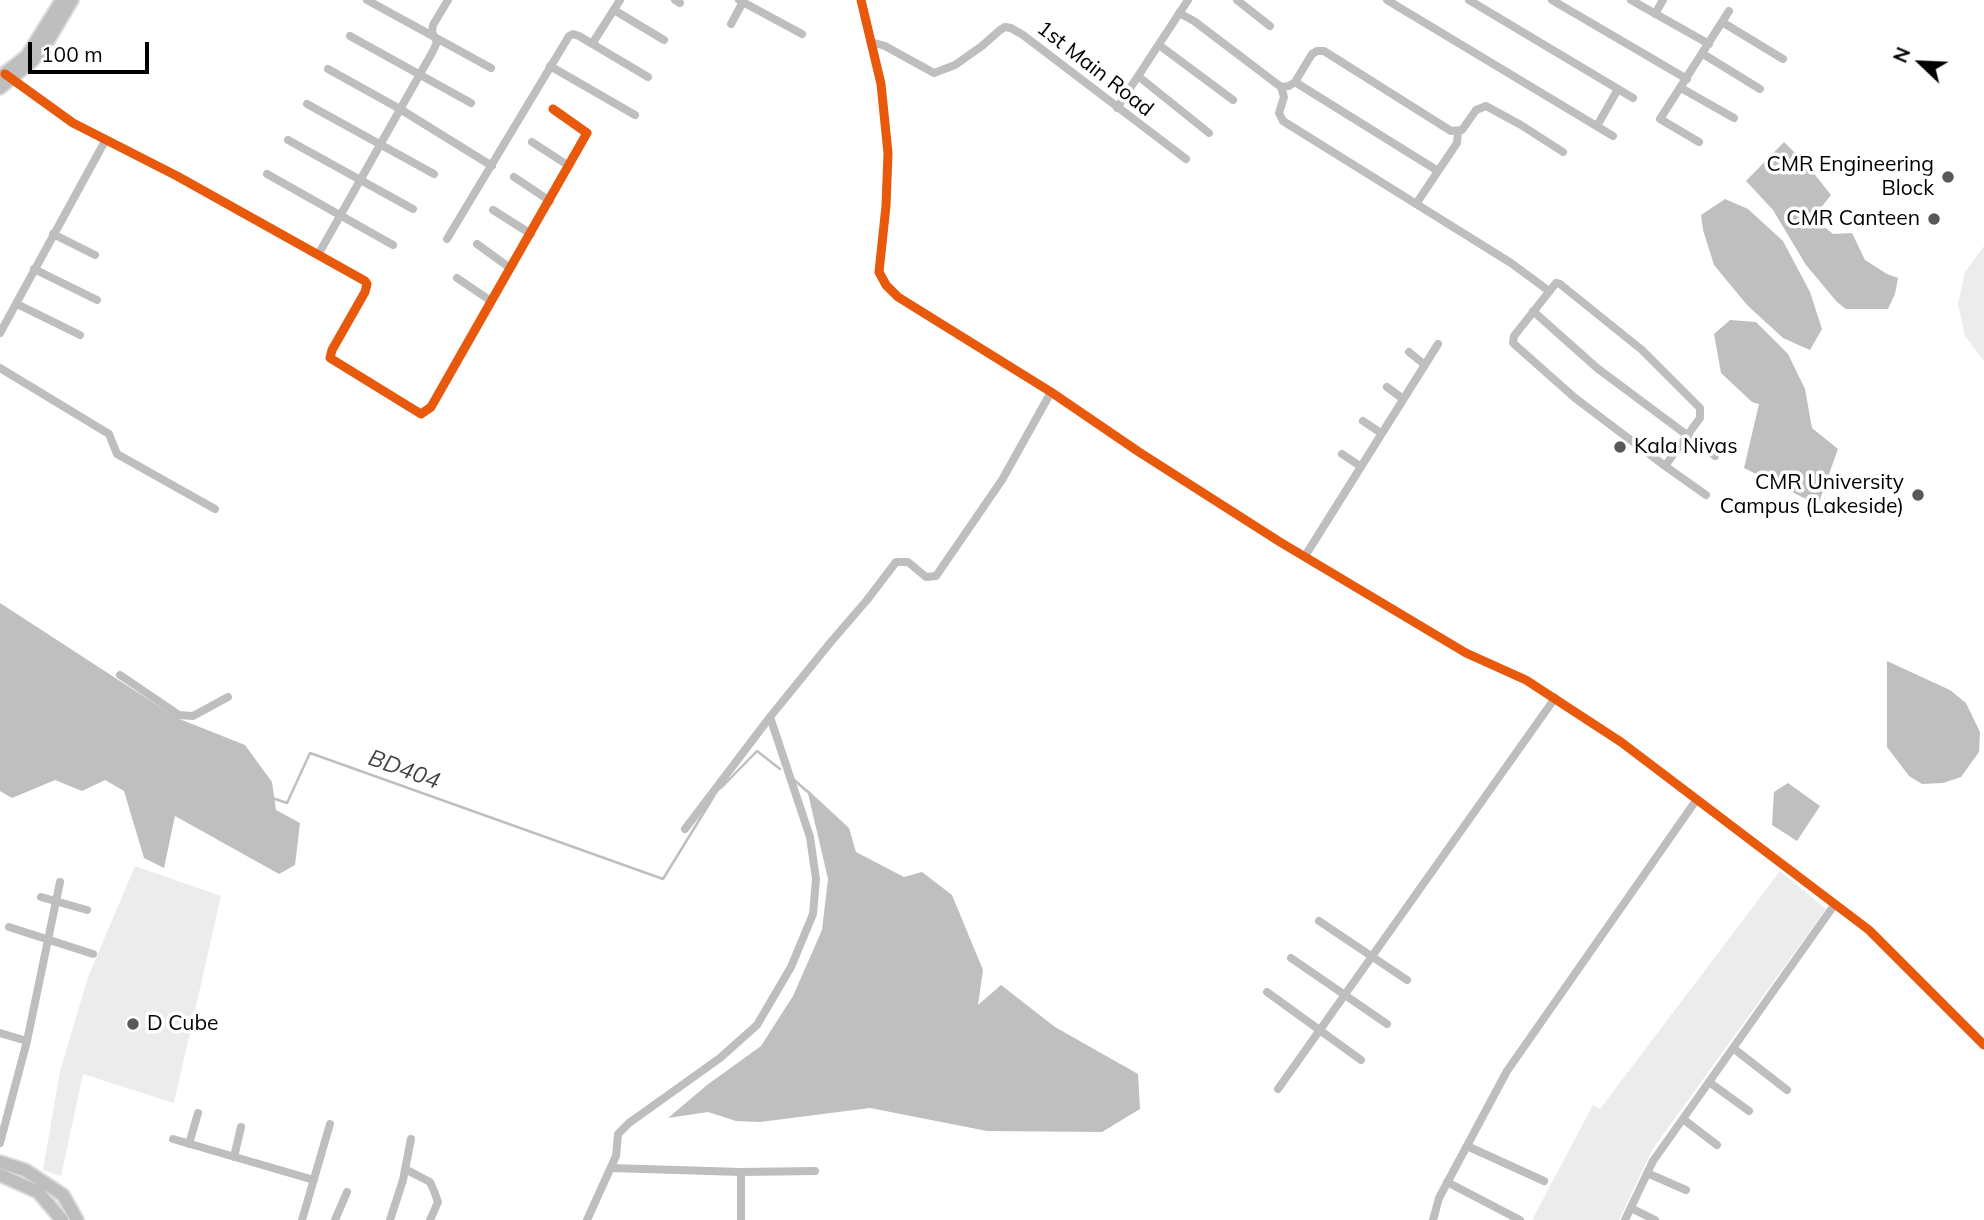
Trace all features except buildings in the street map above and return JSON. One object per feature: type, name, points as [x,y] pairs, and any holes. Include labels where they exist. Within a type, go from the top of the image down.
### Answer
[{"type":"main road","points":[[0,88],[5,77],[27,56],[62,0]]},
{"type":"main road","points":[[5,77],[32,61],[49,39],[72,0]]},
{"type":"main road","points":[[0,1162],[25,1170],[63,1195],[77,1220]]},
{"type":"main road","points":[[0,1175],[38,1192],[62,1220]]},
{"type":"street","points":[[367,0],[491,68]]},
{"type":"street","points":[[318,256],[436,46],[437,38],[432,32],[433,25],[448,0]]},
{"type":"street","points":[[592,44],[620,0]]},
{"type":"street","points":[[861,0],[881,84],[888,153],[879,272],[882,280],[898,296],[1304,556],[1466,653],[1526,680],[1621,742],[1869,930],[1984,1045]]},
{"type":"street","points":[[1116,108],[1188,0]]},
{"type":"street","points":[[1237,0],[1270,26]]},
{"type":"street","points":[[1388,0],[1613,136]]},
{"type":"street","points":[[1469,0],[1633,98]]},
{"type":"street","points":[[1552,0],[1687,79]]},
{"type":"street","points":[[1631,0],[1709,44]]},
{"type":"street","points":[[1655,14],[1663,0]]},
{"type":"street","points":[[731,24],[742,1],[802,34]]},
{"type":"street","points":[[614,10],[664,40]]},
{"type":"street","points":[[1699,142],[1660,119],[1729,11]]},
{"type":"street","points":[[1180,13],[1281,87],[1295,82],[1312,54],[1324,51],[1451,131],[1462,130],[1476,110],[1486,106],[1563,152]]},
{"type":"street","points":[[1722,22],[1783,59]]},
{"type":"street","name":"1st Main Road","points":[[871,42],[886,46],[934,73],[955,65],[1005,27],[1011,28],[1185,159]]},
{"type":"street","points":[[350,36],[471,103]]},
{"type":"street","points":[[447,239],[569,36],[579,36],[648,77]]},
{"type":"street","points":[[1158,45],[1233,100]]},
{"type":"street","points":[[1703,54],[1760,89]]},
{"type":"street","points":[[550,66],[635,116]]},
{"type":"street","points":[[328,69],[400,109],[492,166]]},
{"type":"street","points":[[1138,76],[1209,133]]},
{"type":"street","points":[[5,77],[73,124],[177,176],[367,284],[330,358],[421,414],[431,407],[587,133],[553,109]]},
{"type":"street","points":[[1295,82],[1438,171]]},
{"type":"street","points":[[1281,87],[1283,101],[1279,113],[1283,121],[1511,263],[1549,291]]},
{"type":"street","points":[[1681,88],[1734,118]]},
{"type":"street","points":[[1597,126],[1618,89]]},
{"type":"street","points":[[307,104],[434,174]]},
{"type":"street","points":[[1416,204],[1457,143],[1458,132]]},
{"type":"street","points":[[288,140],[413,209]]},
{"type":"street","points":[[0,333],[105,141]]},
{"type":"street","points":[[532,142],[569,166]]},
{"type":"street","points":[[267,174],[393,245]]},
{"type":"street","points":[[514,177],[550,201]]},
{"type":"street","points":[[493,210],[531,234]]},
{"type":"street","points":[[53,234],[95,255]]},
{"type":"street","points":[[477,244],[510,268]]},
{"type":"street","points":[[34,269],[97,300]]},
{"type":"street","points":[[457,278],[491,301]]},
{"type":"street","points":[[1665,466],[1700,418],[1700,408],[1642,350],[1556,283],[1514,336],[1512,340],[1516,347],[1575,398],[1665,466],[1706,495]]},
{"type":"street","points":[[16,304],[80,335]]},
{"type":"street","points":[[1534,311],[1597,368],[1715,456]]},
{"type":"street","points":[[1304,556],[1438,344]]},
{"type":"street","points":[[1409,352],[1425,365]]},
{"type":"street","points":[[0,368],[109,434],[117,454],[215,509]]},
{"type":"street","points":[[1387,387],[1404,398]]},
{"type":"street","points":[[685,829],[770,717],[896,562],[908,562],[926,577],[936,576],[1002,480],[1051,392]]},
{"type":"street","points":[[1363,421],[1381,433]]},
{"type":"street","points":[[1342,454],[1360,466]]},
{"type":"street","points":[[120,675],[179,715],[193,716],[228,697]]},
{"type":"street","points":[[1278,1089],[1555,698]]},
{"type":"street","points":[[587,1220],[616,1156],[618,1134],[629,1123],[720,1058],[757,1025],[791,967],[813,914],[816,879],[810,837],[770,717]]},
{"type":"street","points":[[1433,1220],[1438,1198],[1507,1071],[1697,799]]},
{"type":"street","points":[[0,1143],[27,1041],[60,883]]},
{"type":"street","points":[[41,897],[87,910]]},
{"type":"street","points":[[1625,1220],[1653,1161],[1835,904]]},
{"type":"street","points":[[1319,920],[1407,980]]},
{"type":"street","points":[[9,928],[93,954]]},
{"type":"street","points":[[1291,958],[1387,1024]]},
{"type":"street","points":[[1267,992],[1361,1060]]},
{"type":"street","points":[[0,1033],[27,1041]]},
{"type":"street","points":[[1733,1048],[1787,1090]]},
{"type":"street","points":[[1709,1082],[1749,1111]]},
{"type":"street","points":[[189,1144],[198,1113]]},
{"type":"street","points":[[1683,1119],[1717,1146]]},
{"type":"street","points":[[302,1220],[330,1124]]},
{"type":"street","points":[[234,1157],[241,1127]]},
{"type":"street","points":[[173,1139],[314,1180]]},
{"type":"street","points":[[390,1220],[411,1139]]},
{"type":"street","points":[[1467,1146],[1544,1181]]},
{"type":"street","points":[[611,1168],[816,1171]]},
{"type":"street","points":[[405,1169],[430,1182],[438,1202],[430,1220]]},
{"type":"street","points":[[741,1172],[741,1220]]},
{"type":"street","points":[[1647,1173],[1686,1190]]},
{"type":"street","points":[[1447,1182],[1520,1220]]},
{"type":"street","points":[[335,1220],[346,1192]]},
{"type":"street","points":[[1631,1208],[1655,1220]]},
{"type":"shaded area","points":[[1784,142],[1831,195],[1813,218],[1833,234],[1852,233],[1865,260],[1898,278],[1888,309],[1846,309],[1837,302],[1806,265],[1773,210],[1746,181]]},
{"type":"shaded area","points":[[1725,199],[1748,209],[1783,241],[1810,292],[1822,329],[1810,350],[1783,338],[1747,305],[1714,265],[1701,215]]},
{"type":"shaded area","points":[[1984,246],[1984,361],[1965,336],[1958,304],[1965,272]]},
{"type":"shaded area","points":[[1730,320],[1756,322],[1788,354],[1805,389],[1812,428],[1838,449],[1818,505],[1744,468],[1759,404],[1752,402],[1721,373],[1714,334]]},
{"type":"shaded area","points":[[0,603],[177,718],[245,745],[272,782],[276,810],[300,823],[295,865],[279,874],[175,816],[164,868],[144,858],[124,791],[105,780],[82,791],[55,780],[12,798],[0,791]]},
{"type":"shaded area","points":[[1887,661],[1950,690],[1966,703],[1980,732],[1979,752],[1961,777],[1943,783],[1922,784],[1909,776],[1887,747]]},
{"type":"shaded area","points":[[1788,783],[1820,806],[1797,841],[1772,825],[1774,792]]},
{"type":"shaded area","points":[[807,789],[849,828],[856,852],[904,877],[922,872],[952,895],[983,970],[978,1005],[1001,985],[1055,1027],[1138,1074],[1140,1109],[1102,1132],[987,1131],[870,1108],[760,1122],[736,1121],[708,1112],[668,1118],[707,1085],[761,1046],[793,996],[822,930],[828,879]]},
{"type":"shaded area","name":"D Cube","points":[[135,866],[221,896],[174,1103],[83,1074],[61,1176],[43,1170],[60,1071],[88,977]]},
{"type":"shaded area","points":[[1780,871],[1826,909],[1652,1150],[1619,1220],[1532,1220],[1593,1105],[1600,1109]]},
{"type":"waterway","name":"BD404","points":[[721,788],[757,751],[780,769]]},
{"type":"waterway","name":"BD404","points":[[272,798],[287,803],[310,753],[663,879],[714,796]]},
{"type":"waterway","name":"BD404","points":[[793,779],[809,793]]},
{"type":"cycle path","points":[[861,0],[881,84],[888,153],[879,272],[886,285],[898,297],[1051,392],[1280,542],[1466,653],[1526,680],[1621,742],[1869,930],[1984,1045]]},
{"type":"cycle path","points":[[5,74],[73,123],[177,176],[365,281],[365,292],[330,358],[421,414],[431,407],[587,133],[553,109]]},
{"type":"place","name":"CMR Engineering Block","points":[[1948,177]]},
{"type":"place","name":"CMR Canteen","points":[[1934,219]]},
{"type":"place","name":"Kala Nivas","points":[[1620,447]]},
{"type":"place","name":"CMR University Campus (Lakeside)","points":[[1918,495]]},
{"type":"place","name":"D Cube","points":[[133,1024]]}]
